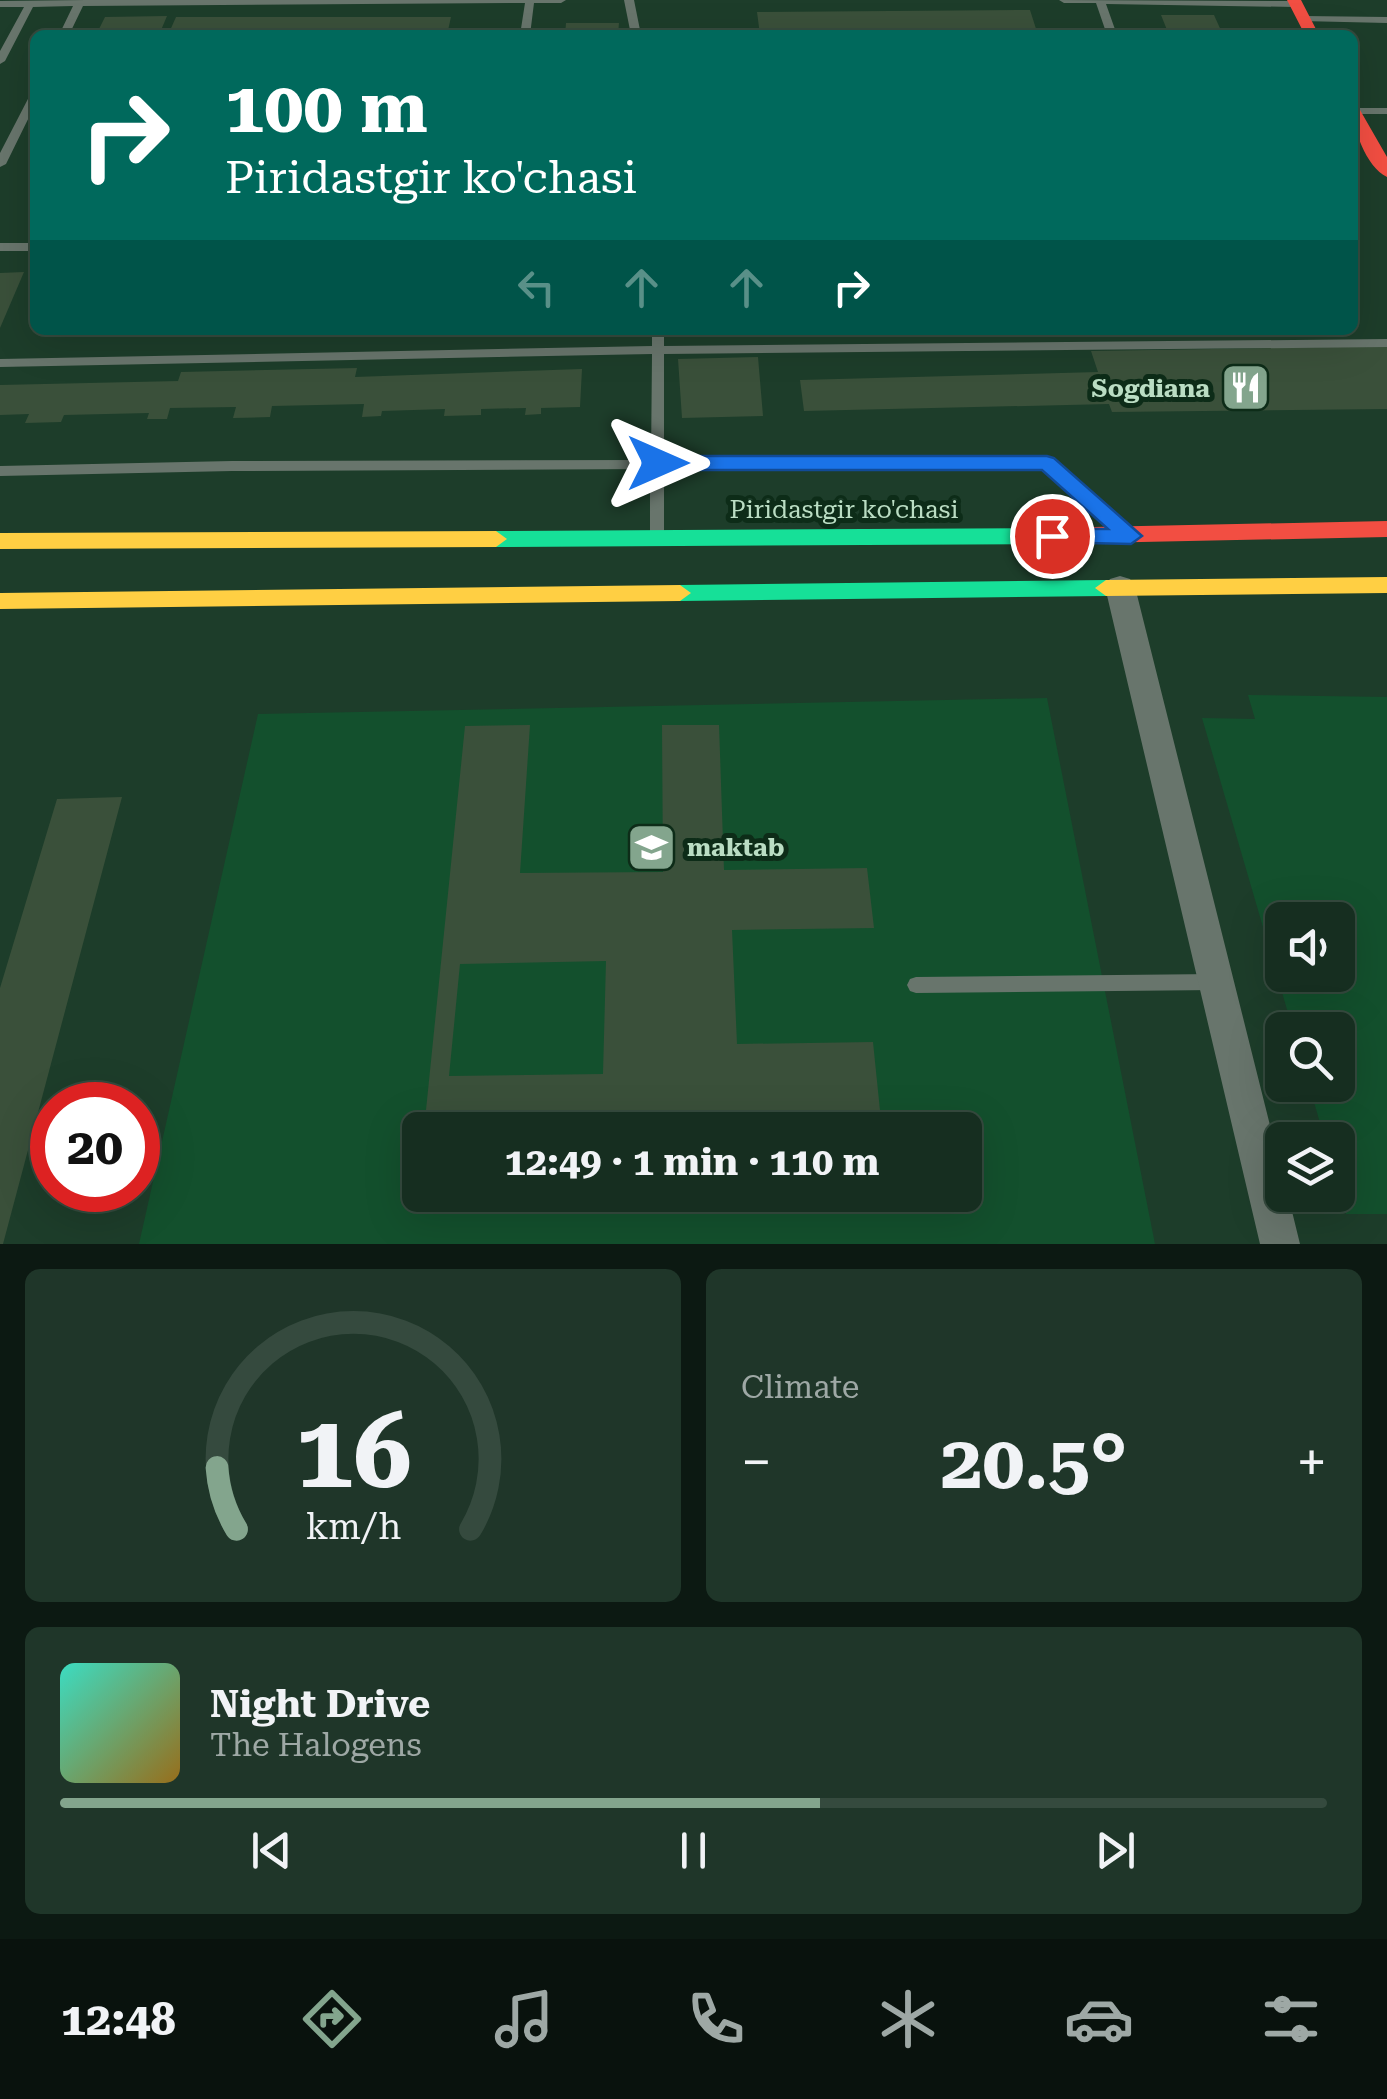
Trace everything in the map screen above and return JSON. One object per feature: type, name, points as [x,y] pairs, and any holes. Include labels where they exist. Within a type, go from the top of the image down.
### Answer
[{"type":"main road","points":[[1358,120],[1387,172]]},
{"type":"main road","name":"Piridastgir ko'chasi","points":[[0,541],[1131,536],[1387,529]]},
{"type":"main road","points":[[0,601],[1387,585]]},
{"type":"street","points":[[1120,587],[1280,1244]]},
{"type":"lane","points":[[526,30],[530,0]]},
{"type":"lane","points":[[0,4],[562,0]]},
{"type":"lane","points":[[629,0],[635,30]]},
{"type":"lane","points":[[1064,0],[1387,20]]},
{"type":"lane","points":[[1100,1],[1110,30]]},
{"type":"lane","points":[[0,61],[31,2]]},
{"type":"lane","points":[[66,30],[80,2]]},
{"type":"lane","points":[[0,164],[30,108]]},
{"type":"lane","points":[[1358,111],[1387,111]]},
{"type":"lane","points":[[0,247],[30,247]]},
{"type":"lane","points":[[658,335],[658,536]]},
{"type":"lane","points":[[0,363],[658,350],[1387,343]]},
{"type":"lane","points":[[0,470],[1047,463],[1131,536]]},
{"type":"lane","points":[[916,985],[1216,982]]},
{"type":"shaded area","points":[[1248,695],[1387,697],[1387,1214],[1346,1214],[1355,1212],[1355,1122],[1320,1122],[1314,1102],[1355,1102],[1355,1012],[1288,1012],[1282,992],[1355,992],[1355,902],[1265,902],[1265,934],[1202,718],[1255,719]]},
{"type":"shaded area","name":"maktab","points":[[1047,698],[1155,1244],[139,1244],[146,1212],[160,1212],[160,1150],[258,714]]},
{"type":"building","points":[[1030,10],[1036,30],[759,30],[757,12]]},
{"type":"building","points":[[1161,15],[1214,15],[1221,30],[1167,30]]},
{"type":"building","points":[[167,16],[161,30],[98,30],[105,17]]},
{"type":"building","points":[[176,17],[451,17],[448,30],[170,30]]},
{"type":"building","points":[[566,23],[619,23],[618,30],[565,30]]},
{"type":"building","points":[[24,272],[0,328],[0,273]]},
{"type":"building","name":"Sogdiana","points":[[1387,346],[1387,409],[1112,412],[1109,404],[804,411],[800,380],[1098,372],[1091,351]]},
{"type":"building","points":[[758,357],[763,416],[682,418],[678,359]]},
{"type":"building","points":[[357,368],[355,377],[582,369],[580,407],[541,408],[541,414],[525,415],[526,408],[481,409],[481,415],[444,416],[445,409],[382,411],[381,416],[362,417],[364,404],[272,406],[270,417],[233,418],[236,407],[170,408],[167,419],[147,419],[149,413],[64,415],[61,422],[25,423],[29,414],[0,415],[0,385],[178,381],[181,372]]},
{"type":"building","points":[[530,725],[520,873],[663,872],[662,725],[719,725],[724,870],[867,868],[874,928],[732,930],[737,1044],[873,1042],[880,1112],[426,1112],[465,726]],"holes":[[[606,961],[603,1074],[449,1076],[460,964]]]},
{"type":"building","points":[[122,797],[46,1082],[30,1082],[30,1143],[0,1244],[0,988],[57,799]]},
{"type":"traffic: fast","points":[[496,539],[1046,536]]},
{"type":"traffic: fast","points":[[680,593],[1106,588]]},
{"type":"traffic: slow","points":[[0,541],[496,539]]},
{"type":"traffic: slow","points":[[1106,588],[1387,585]]},
{"type":"traffic: slow","points":[[0,601],[680,593]]},
{"type":"traffic: jam","points":[[1294,0],[1309,30]]},
{"type":"traffic: jam","points":[[1358,121],[1387,172]]},
{"type":"traffic: jam","points":[[1046,536],[1387,529]]},
{"type":"place","name":"Sogdiana","points":[[1245,388]]},
{"type":"place","name":"maktab","points":[[652,847]]},
{"type":"route","points":[[658,463],[1047,463],[1131,536],[1052,536]]}]
